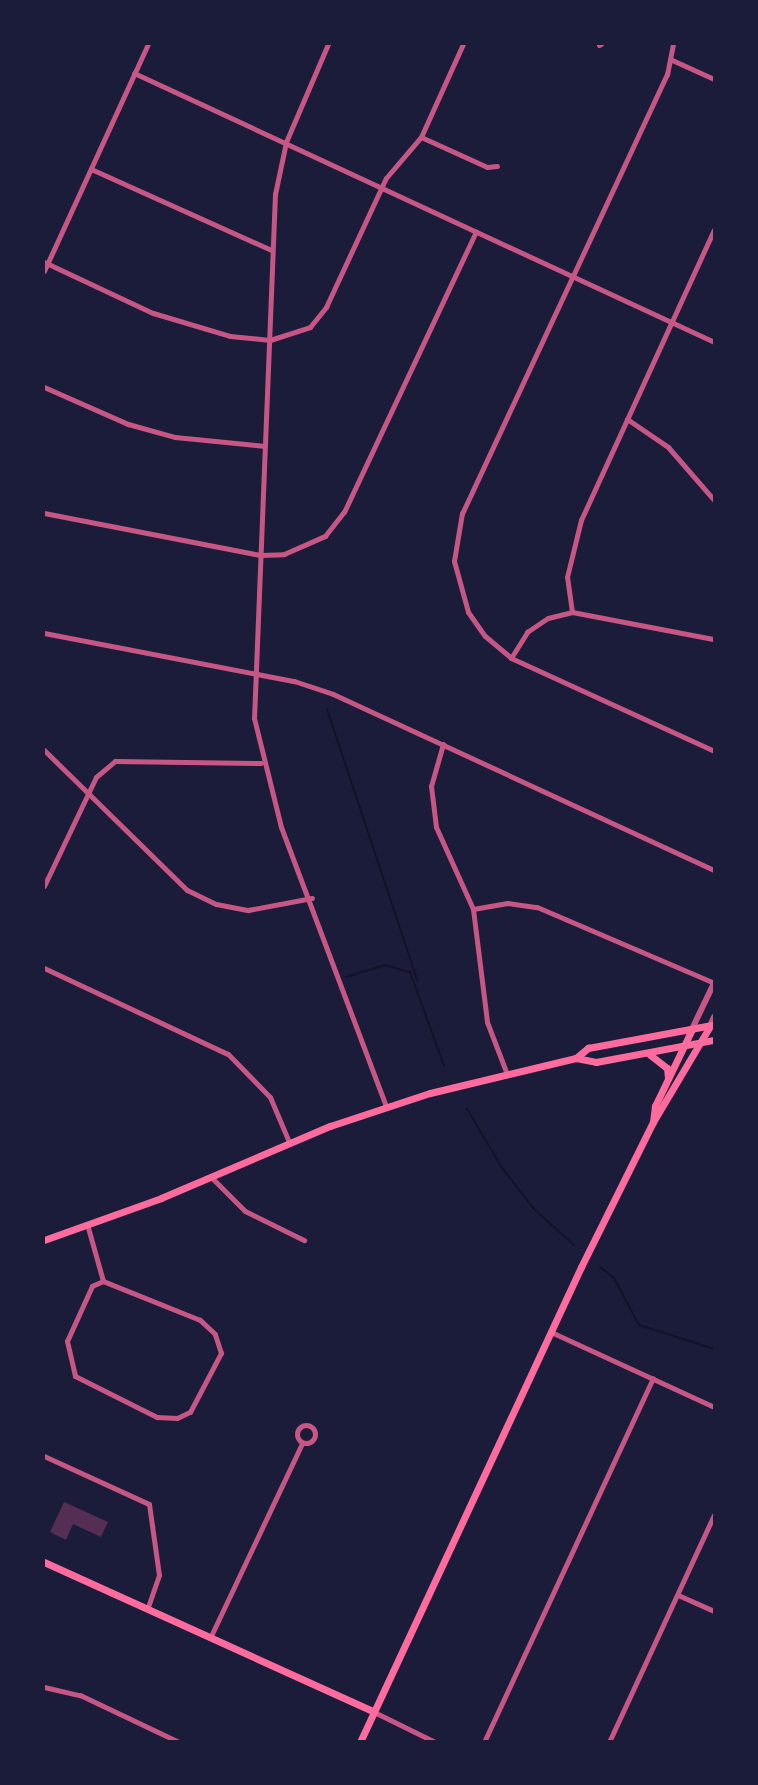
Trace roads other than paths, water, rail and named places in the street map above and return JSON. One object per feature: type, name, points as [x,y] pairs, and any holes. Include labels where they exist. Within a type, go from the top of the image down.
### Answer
[{"type":"main road","points":[[576,1058],[588,1048],[712,1025]]},
{"type":"main road","points":[[360,1742],[551,1332],[653,1122],[712,1025]]},
{"type":"main road","points":[[653,1122],[668,1080],[692,1029]]},
{"type":"main road","points":[[44,1240],[211,1177],[289,1142],[386,1106],[576,1058],[596,1062],[683,1048],[714,1040]]},
{"type":"main road","points":[[649,1054],[667,1068],[668,1080]]},
{"type":"main road","points":[[44,1562],[374,1712]]},
{"type":"street","points":[[44,271],[45,263],[148,44]]},
{"type":"street","points":[[327,44],[286,142],[271,250],[270,340],[254,673],[261,763],[281,828],[312,898],[344,1006],[386,1106]]},
{"type":"street","points":[[45,263],[190,327],[270,340],[310,327],[321,315],[380,186],[421,137],[464,44]]},
{"type":"street","points":[[673,44],[672,60],[455,539],[458,587],[468,612],[485,636],[512,657],[714,752]]},
{"type":"street","points":[[672,60],[714,79]]},
{"type":"street","points":[[134,73],[714,342]]},
{"type":"street","points":[[421,137],[487,167],[497,166]]},
{"type":"street","points":[[91,169],[271,250]]},
{"type":"street","points":[[572,612],[567,577],[572,545],[714,230]]},
{"type":"street","points":[[44,513],[260,555],[306,547],[338,522],[476,231]]},
{"type":"street","points":[[44,387],[90,409],[175,437],[265,446]]},
{"type":"street","points":[[627,419],[668,447],[714,500]]},
{"type":"street","points":[[512,657],[528,632],[548,618],[572,612],[714,639]]},
{"type":"street","points":[[44,633],[254,673],[333,694],[714,870]]},
{"type":"street","points":[[443,744],[430,786],[436,827],[473,909],[486,1022],[507,1074]]},
{"type":"street","points":[[44,750],[162,871],[216,904],[248,910],[312,898]]},
{"type":"street","points":[[44,882],[87,795],[108,765],[123,759],[261,763]]},
{"type":"street","points":[[473,909],[507,903],[537,907],[714,983],[692,1029]]},
{"type":"street","points":[[44,968],[228,1054],[270,1096],[289,1142]]},
{"type":"street","points":[[712,1025],[714,1017]]},
{"type":"street","points":[[211,1177],[245,1211],[304,1240]]},
{"type":"street","points":[[87,1224],[103,1281]]},
{"type":"street","points":[[103,1281],[200,1320],[215,1334],[220,1353],[200,1401],[185,1414],[158,1417],[75,1376],[67,1341],[92,1286],[103,1281]]},
{"type":"street","points":[[551,1332],[714,1407]]},
{"type":"street","points":[[484,1742],[653,1378]]},
{"type":"street","points":[[210,1638],[302,1443]]},
{"type":"street","points":[[44,1456],[149,1504],[159,1575],[147,1609]]},
{"type":"street","points":[[609,1742],[714,1515]]},
{"type":"street","points":[[678,1595],[714,1611]]},
{"type":"street","points":[[44,1688],[80,1695],[179,1742]]},
{"type":"street","points":[[374,1712],[435,1742]]},
{"type":"waterway","points":[[327,709],[417,980]]},
{"type":"waterway","points":[[346,977],[385,965],[410,972],[444,1066]]},
{"type":"waterway","points":[[467,1109],[502,1168],[534,1209],[574,1245]]},
{"type":"waterway","points":[[600,1267],[614,1278],[639,1325],[714,1349]]}]
